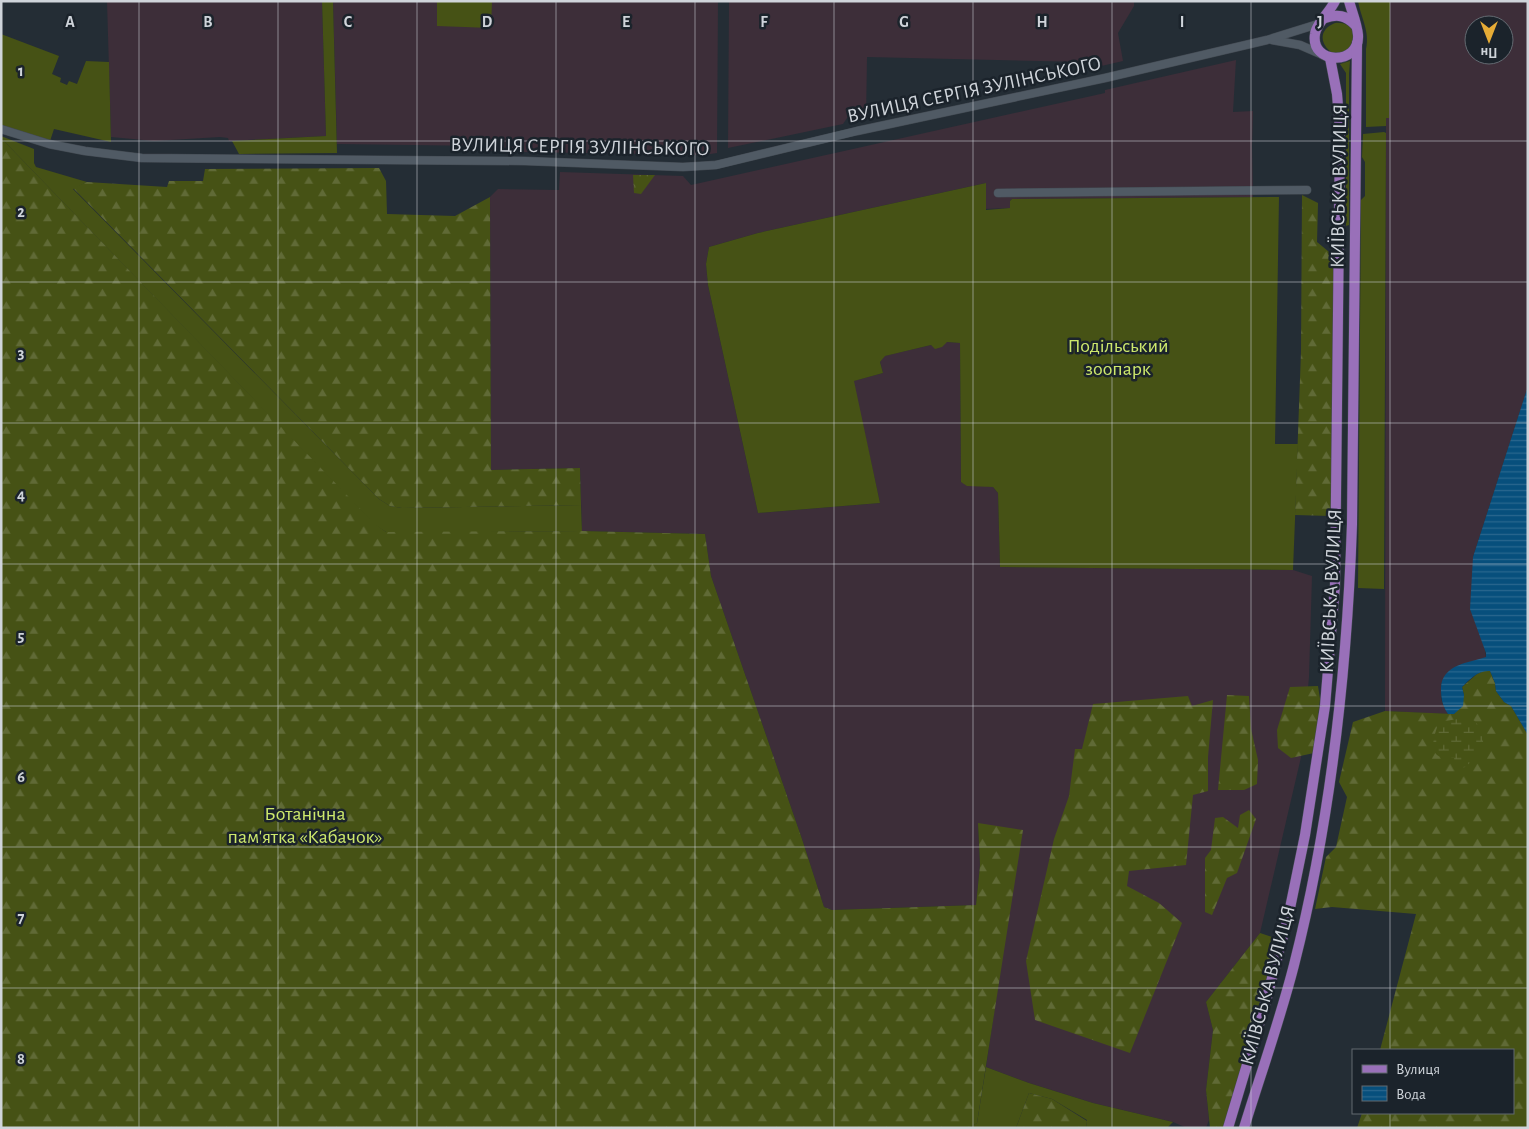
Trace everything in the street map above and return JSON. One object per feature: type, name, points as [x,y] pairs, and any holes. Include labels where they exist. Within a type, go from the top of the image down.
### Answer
[{"type":"main road","points":[[1335,1],[1315,32],[1314,41],[1317,49],[1327,57],[1339,59],[1353,51],[1357,43],[1358,34],[1349,1]]},
{"type":"main road","points":[[1322,21],[1333,15],[1342,16],[1355,26]]},
{"type":"main road","name":"КИЇВСЬКА ВУЛИЦЯ","points":[[1244,1128],[1294,965],[1322,838],[1344,672],[1350,586],[1357,43]]},
{"type":"main road","name":"КИЇВСЬКА ВУЛИЦЯ","points":[[1228,1128],[1278,961],[1306,835],[1321,734],[1329,661],[1335,585],[1340,118],[1338,94],[1327,57]]},
{"type":"main road","points":[[1339,233],[1355,233]]},
{"type":"main road","points":[[1321,734],[1337,736]]},
{"type":"main road","points":[[1306,835],[1322,838]]},
{"type":"street","name":"ВУЛИЦЯ СЕРГІЯ ЗУЛІНСЬКОГО","points":[[1,129],[49,144],[85,151],[142,158],[525,161],[683,167],[716,165],[857,131],[1105,78],[1267,40],[1322,21]]},
{"type":"street","points":[[1267,40],[1284,41],[1300,45],[1327,57]]},
{"type":"street","points":[[998,193],[1307,190]]},
{"type":"shaded area","points":[[107,1],[322,1],[326,136],[229,141],[228,138],[220,137],[154,141],[111,137]]},
{"type":"shaded area","points":[[333,1],[718,1],[717,153],[704,155],[523,152],[492,151],[485,146],[337,144]]},
{"type":"shaded area","points":[[729,1],[1134,1],[1134,6],[1118,33],[1123,61],[1097,67],[1095,60],[1086,62],[867,57],[866,120],[859,115],[847,118],[843,124],[728,148]]},
{"type":"shaded area","points":[[1390,1],[1528,1],[1528,386],[1473,557],[1486,658],[1459,665],[1441,684],[1441,698],[1448,714],[1385,711],[1386,118],[1389,117]]},
{"type":"shaded area","points":[[1236,60],[1233,112],[1253,111],[1253,197],[1012,199],[1010,201],[1011,208],[985,209],[986,183],[758,233],[709,247],[706,264],[708,285],[758,513],[880,503],[853,381],[883,373],[880,362],[884,356],[931,345],[934,347],[947,342],[960,343],[961,482],[993,487],[998,493],[1000,567],[1293,570],[1312,576],[1309,677],[1302,753],[1260,933],[1206,1002],[1213,1030],[1206,1090],[1209,1120],[1206,1128],[1187,1128],[1173,1122],[1093,1103],[986,1067],[999,979],[978,823],[980,865],[976,905],[832,910],[824,907],[711,576],[705,534],[582,531],[580,468],[491,470],[490,197],[498,189],[559,190],[560,172],[683,176],[691,185],[1105,93],[1105,90]]},
{"type":"green space","points":[[322,1],[333,1],[337,153],[239,154],[232,141],[326,136]]},
{"type":"green space","points":[[437,1],[492,1],[491,28],[437,26]]},
{"type":"green space","points":[[1358,1],[1390,1],[1389,118],[1386,118],[1386,126],[1366,127],[1367,36]]},
{"type":"green space","points":[[1335,23],[1347,25],[1355,34],[1353,49],[1335,55],[1326,47],[1323,34],[1329,26]]},
{"type":"green space","points":[[1,34],[59,56],[52,74],[61,78],[60,82],[67,85],[69,81],[77,84],[86,61],[109,62],[111,142],[54,129],[49,144],[1,129]]},
{"type":"green space","points":[[1350,61],[1349,225],[1346,226],[1346,73],[1340,64]]},
{"type":"green space","points":[[1386,133],[1384,589],[1358,588],[1361,200],[1365,196],[1365,162],[1362,157],[1363,134]]},
{"type":"green space","points":[[1,136],[34,149],[34,163],[36,167],[87,182],[73,189],[379,499],[390,506],[402,508],[581,505],[582,531],[397,533],[386,532],[375,525]]},
{"type":"green space","name":"Ботанічна пам'ятка «Кабачок»","points":[[1,138],[375,524],[386,532],[582,531],[705,534],[711,576],[824,907],[832,910],[976,905],[980,865],[978,823],[1023,830],[977,1123],[969,1128],[1,1128]]},
{"type":"green space","points":[[379,168],[386,181],[387,214],[455,216],[490,197],[491,470],[580,468],[581,505],[402,508],[390,506],[379,499],[73,188],[87,182],[167,187],[169,181],[203,181],[205,169]]},
{"type":"green space","points":[[633,175],[655,175],[641,194],[634,193]]},
{"type":"green space","name":"Подільський зоопарк","points":[[986,183],[986,210],[1010,208],[1010,201],[1012,199],[1279,197],[1275,444],[1298,444],[1293,570],[1000,567],[998,493],[993,487],[967,486],[961,482],[960,343],[947,342],[942,347],[935,349],[931,345],[885,356],[880,362],[883,373],[854,381],[880,503],[758,513],[708,285],[706,264],[709,247],[758,233]]},
{"type":"green space","points":[[1302,195],[1318,203],[1317,242],[1334,256],[1331,516],[1295,515],[1301,352]]},
{"type":"green space","points":[[1486,670],[1490,671],[1496,691],[1504,702],[1511,706],[1528,735],[1528,1128],[1357,1128],[1362,1114],[1514,1114],[1514,1049],[1380,1049],[1416,914],[1332,907],[1315,909],[1326,857],[1336,847],[1347,797],[1339,782],[1353,722],[1385,711],[1454,714],[1464,695],[1462,687],[1477,674]]},
{"type":"green space","points":[[1318,686],[1320,699],[1314,753],[1291,758],[1278,748],[1277,730],[1290,687]]},
{"type":"green space","points":[[1227,695],[1249,696],[1251,729],[1258,760],[1257,784],[1244,790],[1218,790]]},
{"type":"green space","points":[[1188,696],[1192,706],[1213,700],[1208,757],[1208,791],[1193,795],[1186,865],[1129,871],[1127,886],[1159,903],[1182,923],[1130,1053],[1035,1020],[1026,961],[1054,839],[1069,796],[1075,749],[1082,749],[1093,704]]},
{"type":"green space","points":[[1464,718],[1471,719],[1476,723],[1483,740],[1477,756],[1462,769],[1456,766],[1454,758],[1437,755],[1433,744],[1439,722]]},
{"type":"green space","points":[[1249,810],[1256,819],[1237,873],[1227,878],[1212,915],[1205,912],[1205,858],[1211,850],[1215,818],[1223,817],[1238,828],[1240,815]]},
{"type":"green space","points":[[1260,933],[1278,939],[1224,1128],[1210,1128],[1206,1090],[1213,1030],[1206,1002]]},
{"type":"green space","points":[[986,1067],[1093,1103],[1173,1122],[1167,1128],[1086,1128],[1087,1120],[1052,1099],[1029,1093],[1016,1128],[969,1128],[977,1123]]},
{"type":"green space","points":[[1029,1093],[1052,1099],[1087,1121],[1086,1128],[1016,1128]]},
{"type":"water","points":[[1528,386],[1528,735],[1511,706],[1504,702],[1496,691],[1490,671],[1471,678],[1462,687],[1464,695],[1463,706],[1454,714],[1448,714],[1444,708],[1441,688],[1446,674],[1451,669],[1486,657],[1470,609],[1473,557]]}]
